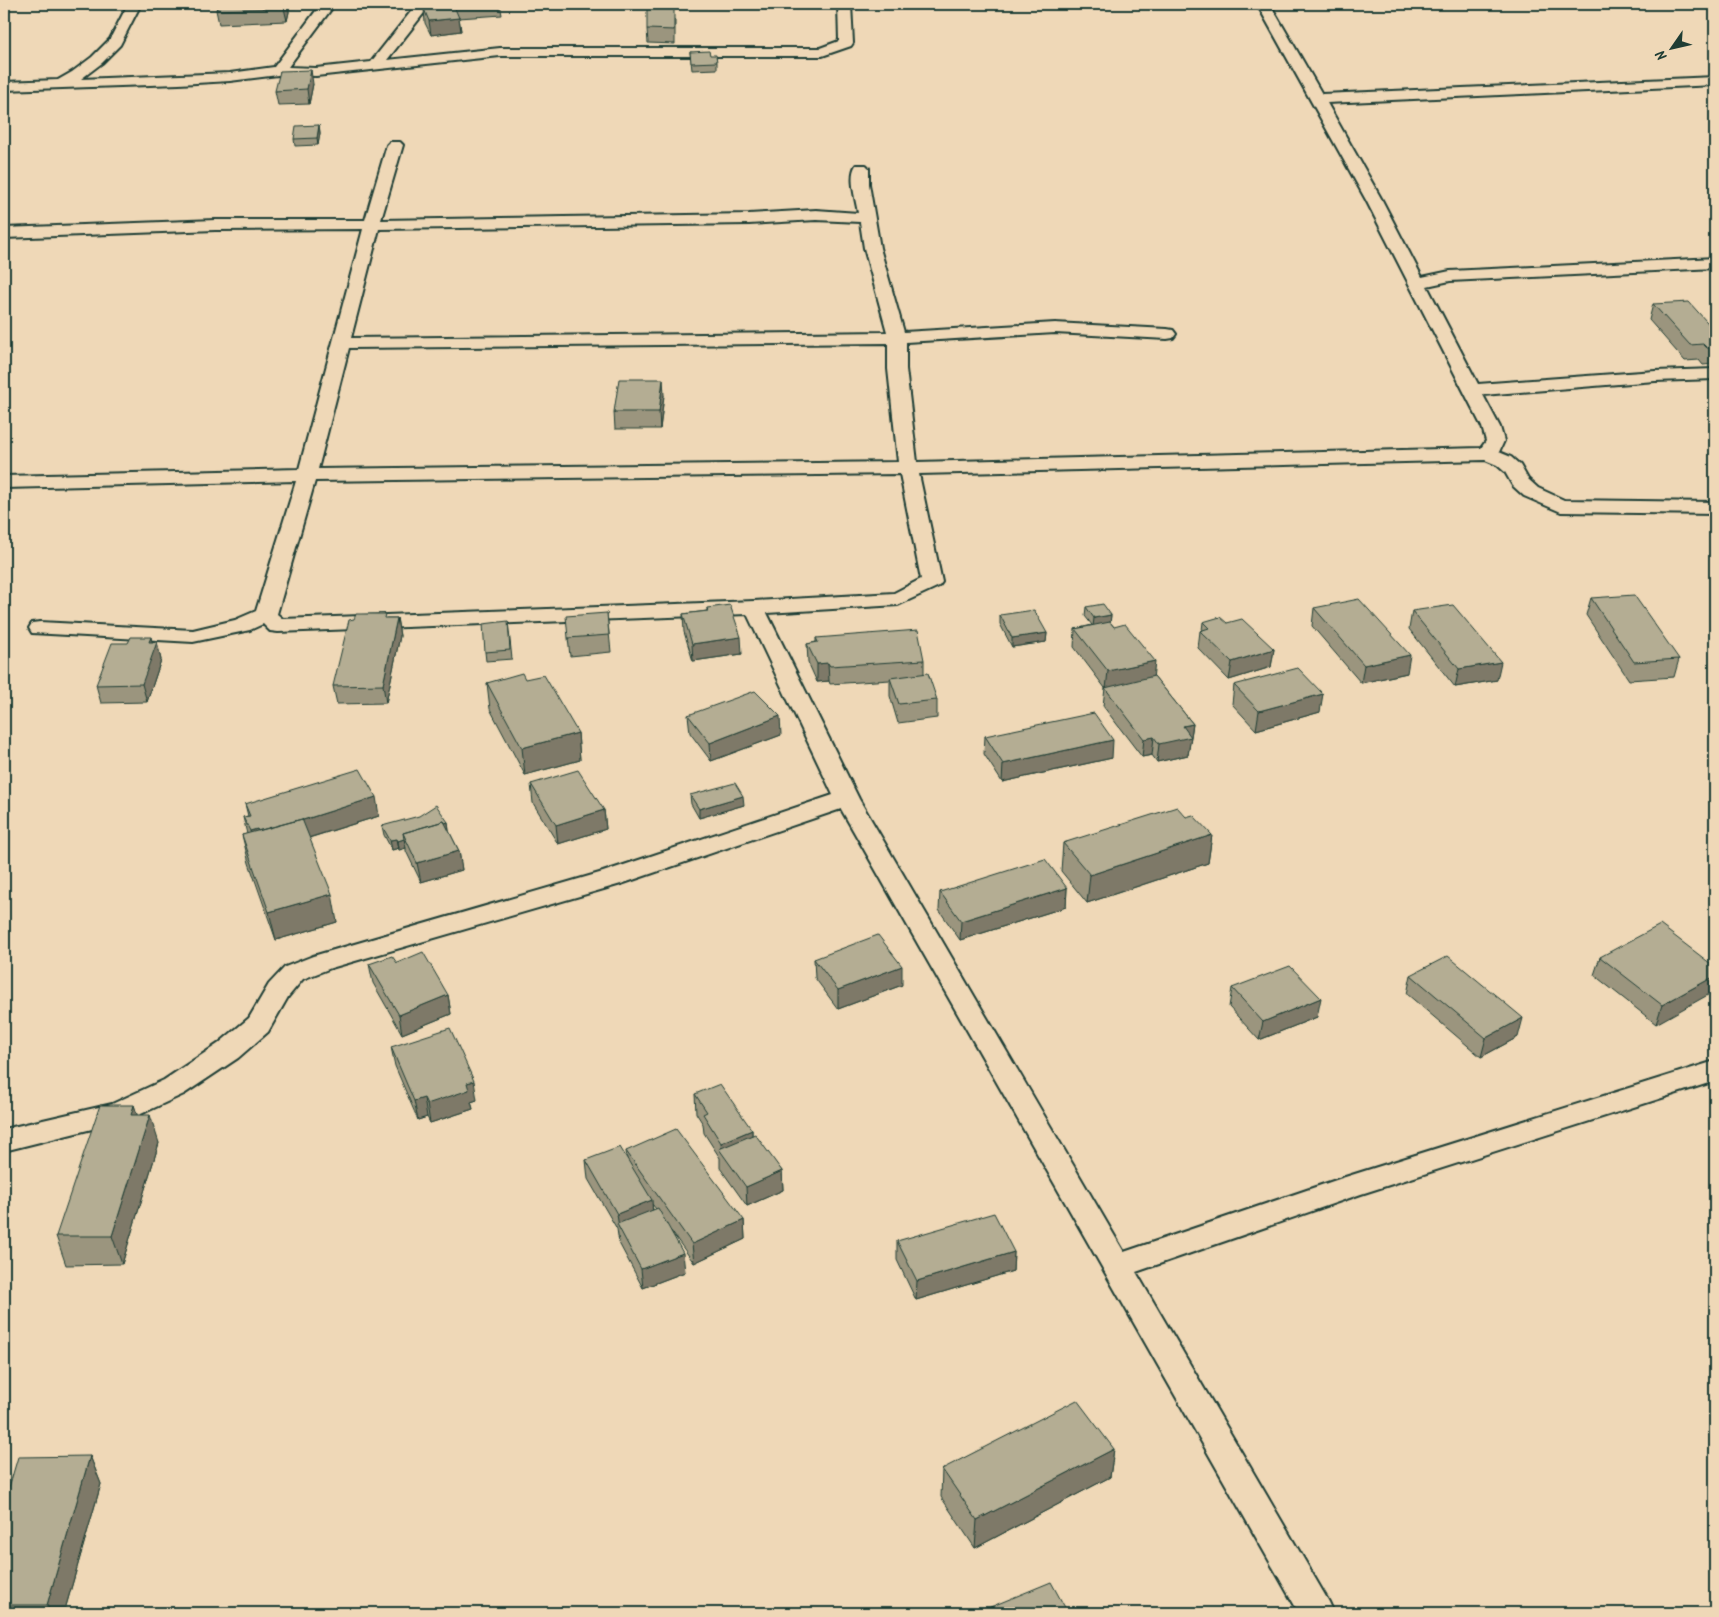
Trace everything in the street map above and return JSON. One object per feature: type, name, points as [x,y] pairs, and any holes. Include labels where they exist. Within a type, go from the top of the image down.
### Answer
[{"type":"street","points":[[63,83],[86,69],[116,41],[128,11],[134,4]]},
{"type":"street","points":[[278,71],[328,4]]},
{"type":"street","points":[[374,66],[424,4]]},
{"type":"street","points":[[4,86],[187,80],[278,71],[316,72],[500,52],[822,52],[846,43],[844,4]]},
{"type":"street","points":[[1264,4],[1374,200],[1491,428],[1494,441],[1488,454]]},
{"type":"street","points":[[1317,99],[1715,81]]},
{"type":"street","points":[[266,615],[308,475],[372,224],[395,145]]},
{"type":"street","points":[[266,615],[278,626],[754,607],[898,599],[932,582],[908,468],[897,370],[897,337],[872,248],[866,218],[861,168]]},
{"type":"street","points":[[4,233],[214,225],[749,219],[816,215],[866,218]]},
{"type":"street","points":[[1417,283],[1450,276],[1715,263]]},
{"type":"street","points":[[342,343],[897,337],[1055,328],[1167,334]]},
{"type":"street","points":[[1472,390],[1655,376],[1715,374]]},
{"type":"street","points":[[4,482],[308,475],[908,468],[1488,454],[1504,461],[1514,469],[1520,482],[1530,492],[1543,500],[1561,506],[1715,508]]},
{"type":"street","points":[[754,607],[847,799],[1317,1613]]},
{"type":"street","points":[[40,628],[194,636],[242,625],[266,615]]},
{"type":"street","points":[[4,1140],[118,1112],[174,1087],[228,1050],[259,1025],[278,991],[294,973],[322,962],[612,878],[847,799]]},
{"type":"street","points":[[1117,1267],[1352,1186],[1715,1071]]},
{"type":"building","points":[[219,4],[286,4],[284,8],[216,10]]},
{"type":"building","points":[[428,4],[462,4],[428,6]]},
{"type":"building","points":[[454,6],[459,18],[429,21],[424,9]]},
{"type":"building","points":[[674,6],[674,30],[647,29],[647,7]]},
{"type":"building","points":[[709,51],[710,55],[716,55],[717,62],[691,63],[690,52]]},
{"type":"building","points":[[311,70],[307,89],[275,91],[280,71]]},
{"type":"building","points":[[319,125],[317,138],[294,139],[296,126]]},
{"type":"building","points":[[1689,302],[1715,331],[1715,348],[1707,348],[1703,344],[1690,345],[1653,304]]},
{"type":"building","points":[[619,379],[663,379],[659,412],[614,412]]},
{"type":"building","points":[[1634,595],[1679,659],[1634,662],[1591,598]]},
{"type":"building","points":[[1359,599],[1410,655],[1364,665],[1314,608]]},
{"type":"building","points":[[1103,604],[1111,615],[1094,618],[1086,607]]},
{"type":"building","points":[[730,605],[741,637],[692,644],[683,614],[708,611],[707,608]]},
{"type":"building","points":[[1453,605],[1501,662],[1459,669],[1412,611]]},
{"type":"building","points":[[1034,610],[1047,633],[1012,638],[1000,615]]},
{"type":"building","points":[[607,613],[609,635],[568,638],[566,616]]},
{"type":"building","points":[[356,614],[385,614],[384,618],[397,618],[383,685],[333,686],[349,620],[354,619]]},
{"type":"building","points":[[1220,617],[1227,623],[1242,619],[1274,649],[1232,662],[1200,631],[1209,628],[1203,622]]},
{"type":"building","points":[[508,621],[510,650],[485,652],[483,624]]},
{"type":"building","points":[[1110,622],[1114,627],[1125,624],[1155,661],[1108,671],[1075,629]]},
{"type":"building","points":[[918,630],[924,660],[830,666],[828,663],[817,664],[807,644],[818,642],[816,638]]},
{"type":"building","points":[[131,637],[151,637],[149,642],[157,642],[142,684],[96,685],[112,643],[128,643]]},
{"type":"building","points":[[1298,668],[1323,694],[1259,711],[1234,685]]},
{"type":"building","points":[[522,673],[525,679],[544,675],[578,733],[522,748],[487,683]]},
{"type":"building","points":[[928,673],[937,700],[899,704],[890,678]]},
{"type":"building","points":[[1154,676],[1193,724],[1183,726],[1191,737],[1159,744],[1154,737],[1144,739],[1105,688]]},
{"type":"building","points":[[755,691],[780,716],[710,743],[688,715]]},
{"type":"building","points":[[1094,713],[1113,740],[1003,764],[985,736]]},
{"type":"building","points":[[360,769],[376,797],[303,820],[258,831],[257,829],[250,831],[243,817],[250,816],[245,804]]},
{"type":"building","points":[[578,770],[604,810],[556,825],[531,784]]},
{"type":"building","points":[[735,783],[743,796],[699,809],[690,795]]},
{"type":"building","points":[[436,805],[448,822],[445,823],[444,821],[403,833],[404,839],[398,841],[397,839],[390,840],[382,826],[419,816]]},
{"type":"building","points":[[1177,807],[1186,817],[1193,815],[1212,835],[1090,875],[1063,843]]},
{"type":"building","points":[[302,819],[332,894],[269,912],[242,835]]},
{"type":"building","points":[[444,821],[459,851],[417,863],[403,833]]},
{"type":"building","points":[[1045,859],[1067,888],[961,921],[940,892]]},
{"type":"building","points":[[1660,925],[1715,967],[1715,976],[1662,1005],[1600,957]]},
{"type":"building","points":[[878,935],[902,966],[838,990],[814,959]]},
{"type":"building","points":[[423,952],[448,995],[399,1015],[369,964],[392,956],[397,963]]},
{"type":"building","points":[[1448,956],[1523,1018],[1486,1038],[1411,975]]},
{"type":"building","points":[[1290,966],[1321,998],[1263,1022],[1232,988]]},
{"type":"building","points":[[450,1028],[474,1081],[467,1083],[469,1090],[427,1104],[424,1098],[414,1101],[391,1047]]},
{"type":"building","points":[[720,1084],[752,1130],[721,1143],[703,1114],[707,1112],[695,1094]]},
{"type":"building","points":[[100,1105],[134,1105],[131,1115],[150,1115],[112,1236],[56,1236]]},
{"type":"building","points":[[676,1129],[744,1220],[692,1244],[626,1151]]},
{"type":"building","points":[[755,1134],[782,1171],[746,1187],[719,1149]]},
{"type":"building","points":[[620,1147],[652,1200],[617,1214],[586,1160]]},
{"type":"building","points":[[658,1208],[683,1253],[641,1269],[617,1224]]},
{"type":"building","points":[[994,1213],[1014,1252],[917,1281],[897,1241]]},
{"type":"building","points":[[1077,1400],[1114,1449],[977,1520],[942,1469]]},
{"type":"building","points":[[90,1456],[47,1605],[4,1605],[4,1504],[18,1457]]},
{"type":"building","points":[[1051,1582],[1068,1613],[991,1613],[988,1608]]}]
